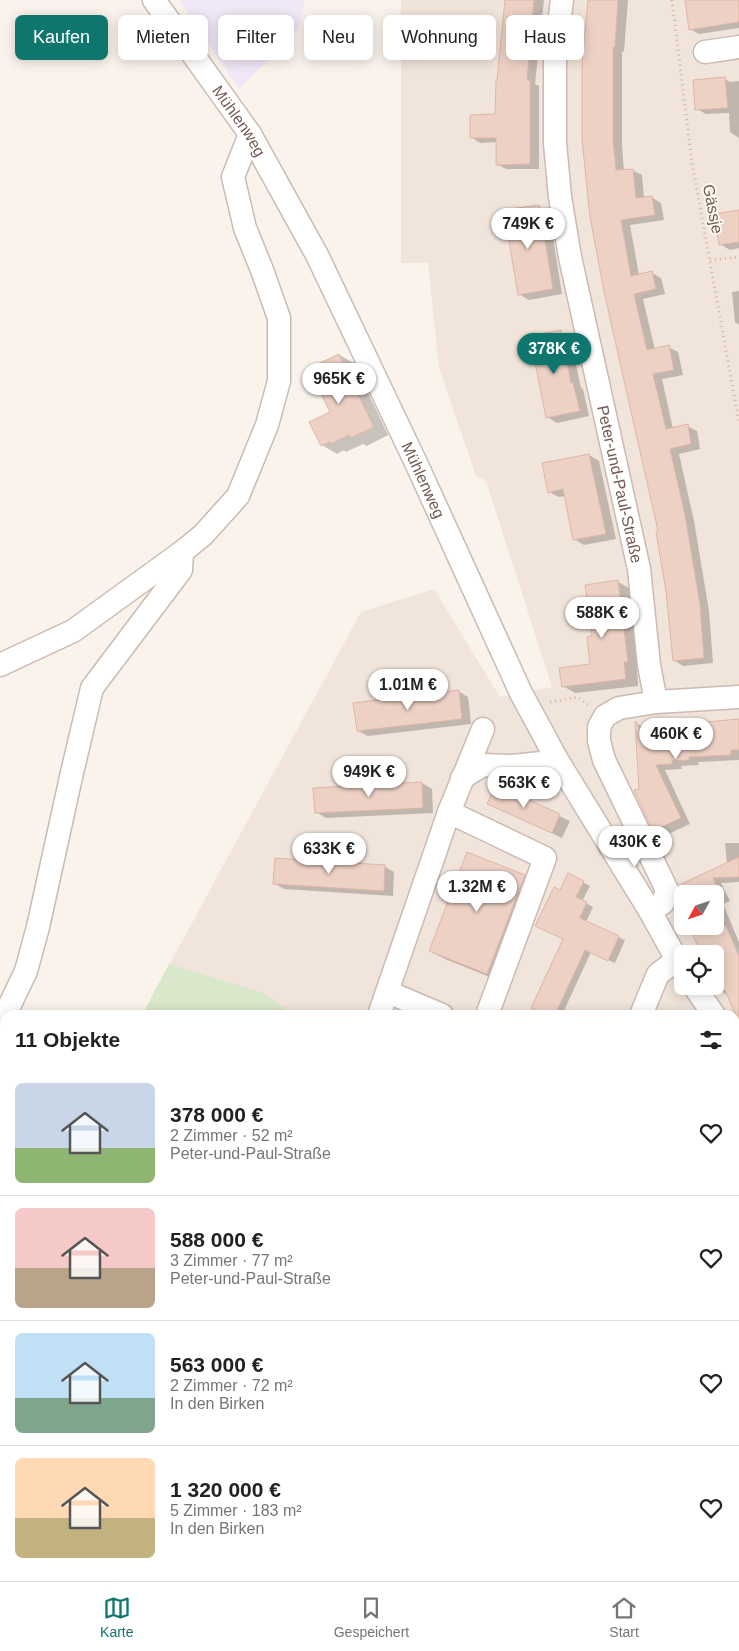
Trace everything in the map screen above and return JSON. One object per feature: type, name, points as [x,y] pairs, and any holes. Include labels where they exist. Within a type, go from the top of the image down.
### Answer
[{"type":"street","name":"Mühlenweg","points":[[154,0],[250,134],[317,256],[417,464],[521,693],[556,758],[674,953]]},
{"type":"street","name":"Peter-und-Paul-Straße","points":[[562,0],[555,56],[555,143],[560,197],[570,257],[639,569],[649,665],[656,702]]},
{"type":"street","points":[[705,52],[739,47]]},
{"type":"street","points":[[0,665],[73,631],[203,535],[238,496],[264,433],[279,381],[278,318],[262,270],[245,228],[232,177],[250,134]]},
{"type":"street","points":[[7,1010],[26,971],[38,927],[92,688],[181,570],[182,552]]},
{"type":"street","points":[[650,911],[663,903],[667,890],[604,760],[599,742],[599,727],[606,716],[619,708],[656,702],[739,697]]},
{"type":"street","points":[[381,1010],[449,812],[483,729]]},
{"type":"street","points":[[462,778],[483,765],[513,766],[541,763],[556,758]]},
{"type":"street","points":[[449,812],[546,858],[489,1010]]},
{"type":"street","points":[[643,1010],[658,974],[674,967]]},
{"type":"street","points":[[388,992],[430,1010]]},
{"type":"street","points":[[700,995],[711,1010]]},
{"type":"path","name":"Gässje","points":[[672,0],[692,163],[739,422]]},
{"type":"path","points":[[710,260],[739,257]]},
{"type":"path","points":[[547,703],[576,697],[606,716]]},
{"type":"shaded area","points":[[179,0],[305,0],[299,29],[294,34],[294,15],[218,15],[218,58],[208,43],[208,15],[189,15]]},
{"type":"shaded area","points":[[401,0],[739,0],[739,1010],[145,1010],[361,612],[434,589],[500,697],[552,687],[486,481],[476,476],[439,368],[428,263],[401,263],[401,60],[496,60],[496,15],[401,15]]},
{"type":"shaded area","points":[[219,60],[268,60],[239,89]]},
{"type":"green space","points":[[169,964],[263,993],[286,1010],[145,1010]]},
{"type":"building","points":[[505,0],[534,0],[533,15],[506,15],[506,60],[529,60],[527,80],[530,80],[530,164],[496,165],[496,138],[470,138],[470,115],[495,114]]},
{"type":"building","points":[[588,0],[618,0],[615,47],[613,47],[613,140],[616,170],[633,169],[636,198],[652,196],[655,215],[621,220],[631,276],[652,271],[656,289],[634,294],[647,350],[669,345],[674,370],[653,374],[666,429],[688,424],[691,444],[670,449],[685,515],[700,604],[704,658],[673,661],[666,591],[656,532],[658,531],[605,296],[590,217],[582,139],[582,64],[584,60]]},
{"type":"building","points":[[685,0],[739,0],[739,22],[689,30]]},
{"type":"building","points":[[725,77],[728,108],[695,110],[693,80]]},
{"type":"building","points":[[539,205],[553,289],[518,295],[504,210]]},
{"type":"building","points":[[739,210],[739,242],[719,245],[714,214]]},
{"type":"building","points":[[561,330],[571,383],[573,382],[580,411],[546,418],[530,336]]},
{"type":"building","points":[[339,354],[374,427],[351,438],[349,435],[331,444],[330,442],[321,446],[309,422],[330,412],[314,379],[323,374],[318,364]]},
{"type":"building","points":[[589,454],[606,534],[573,540],[563,489],[548,493],[542,463]]},
{"type":"building","points":[[618,580],[628,662],[624,662],[626,679],[562,687],[559,668],[590,664],[587,637],[592,636],[585,585]]},
{"type":"building","points":[[459,690],[462,719],[357,731],[353,703]]},
{"type":"building","points":[[739,719],[739,750],[731,750],[731,755],[689,757],[689,760],[672,761],[672,764],[656,765],[681,818],[653,831],[634,790],[639,789],[635,722],[639,728]]},
{"type":"building","points":[[422,782],[423,808],[315,813],[313,788]]},
{"type":"building","points":[[496,785],[560,814],[552,833],[487,804]]},
{"type":"building","points":[[467,852],[525,875],[487,974],[429,951]]},
{"type":"building","points":[[739,857],[739,877],[713,878],[716,885],[679,885]]},
{"type":"building","points":[[275,858],[385,865],[384,891],[273,884]]},
{"type":"building","points":[[568,873],[584,881],[576,897],[587,902],[580,918],[619,936],[608,961],[585,950],[557,1010],[535,1010],[531,1008],[563,939],[535,926],[554,887],[560,890]]},
{"type":"building","points":[[724,926],[726,926],[739,956],[739,1010],[733,1010],[725,990],[724,945],[697,945],[693,935],[724,935]]}]
